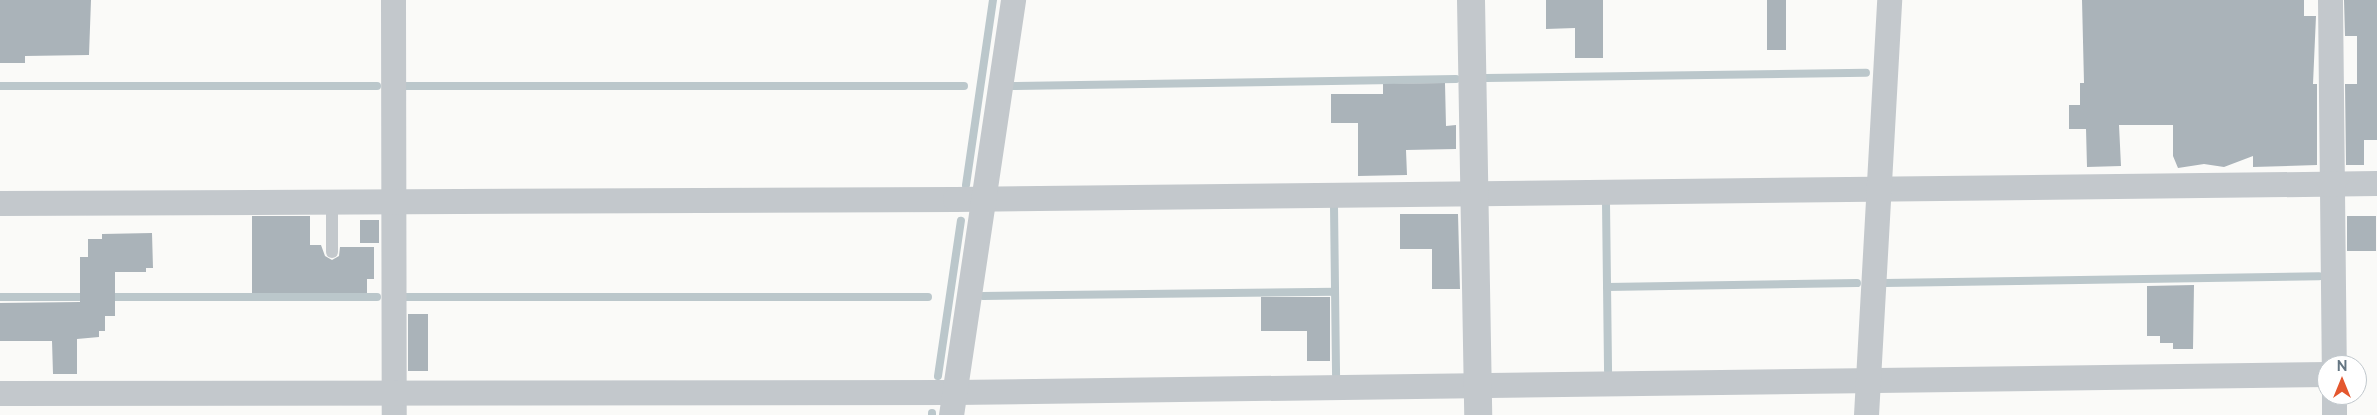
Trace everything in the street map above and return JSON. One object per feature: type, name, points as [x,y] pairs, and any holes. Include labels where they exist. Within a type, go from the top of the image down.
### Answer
[{"type":"street","points":[[393,0],[394,404]]},
{"type":"street","points":[[953,403],[1013,0]]},
{"type":"street","points":[[1472,0],[1478,415]]},
{"type":"street","points":[[1866,415],[1889,0]]},
{"type":"street","points":[[2330,0],[2334,355]]},
{"type":"street","points":[[0,203],[984,199],[2377,183]]},
{"type":"street","points":[[0,393],[394,404],[953,403],[1477,384],[2317,374]]},
{"type":"lane","points":[[332,201],[332,252]]},
{"type":"building","points":[[0,0],[91,0],[89,55],[25,56],[25,63],[0,63]]},
{"type":"building","points":[[1546,0],[1603,0],[1603,58],[1575,58],[1575,28],[1546,29]]},
{"type":"building","points":[[1767,0],[1786,0],[1786,50],[1767,50]]},
{"type":"building","points":[[2082,0],[2304,0],[2304,16],[2316,16],[2313,84],[2317,84],[2317,165],[2253,167],[2253,156],[2224,167],[2204,164],[2178,168],[2173,156],[2173,125],[2119,125],[2121,166],[2087,167],[2086,129],[2069,129],[2069,105],[2080,105],[2080,83],[2084,83]]},
{"type":"building","points":[[2344,0],[2377,0],[2377,140],[2364,140],[2364,165],[2346,165],[2345,84],[2357,84],[2357,36],[2345,36]]},
{"type":"building","points":[[1445,83],[1446,126],[1456,125],[1456,149],[1406,150],[1407,175],[1358,176],[1358,123],[1331,123],[1331,94],[1383,94],[1383,84]]},
{"type":"building","points":[[1400,214],[1458,214],[1460,289],[1432,289],[1432,249],[1400,249]]},
{"type":"building","points":[[252,216],[310,216],[310,245],[321,245],[325,256],[332,260],[339,256],[340,247],[374,247],[374,279],[367,279],[367,293],[252,293]]},
{"type":"building","points":[[2347,216],[2376,216],[2376,251],[2347,251]]},
{"type":"building","points":[[360,220],[379,220],[379,243],[360,243]]},
{"type":"building","points":[[152,233],[153,268],[146,268],[146,272],[115,272],[115,316],[105,316],[105,331],[99,331],[99,337],[77,339],[77,374],[53,374],[52,341],[0,341],[0,303],[80,302],[80,257],[88,257],[88,239],[102,239],[102,234]]},
{"type":"building","points":[[2194,285],[2193,349],[2173,349],[2173,343],[2160,343],[2160,336],[2147,336],[2147,286]]},
{"type":"building","points":[[1261,297],[1330,297],[1330,361],[1307,361],[1307,331],[1261,331]]},
{"type":"building","points":[[408,314],[428,314],[428,371],[408,371]]},
{"type":"waterway","points":[[966,185],[993,0]]},
{"type":"waterway","points":[[1486,78],[1866,73]]},
{"type":"waterway","points":[[1012,86],[1456,79]]},
{"type":"waterway","points":[[0,86],[377,86]]},
{"type":"waterway","points":[[405,86],[964,86]]},
{"type":"waterway","points":[[1606,203],[1608,371]]},
{"type":"waterway","points":[[1334,206],[1336,375]]},
{"type":"waterway","points":[[938,376],[961,221]]},
{"type":"waterway","points":[[1885,283],[2319,276]]},
{"type":"waterway","points":[[1607,287],[1857,283]]},
{"type":"waterway","points":[[983,296],[1335,292]]},
{"type":"waterway","points":[[0,297],[90,297]]},
{"type":"waterway","points":[[104,297],[377,297]]},
{"type":"waterway","points":[[406,297],[928,297]]}]
